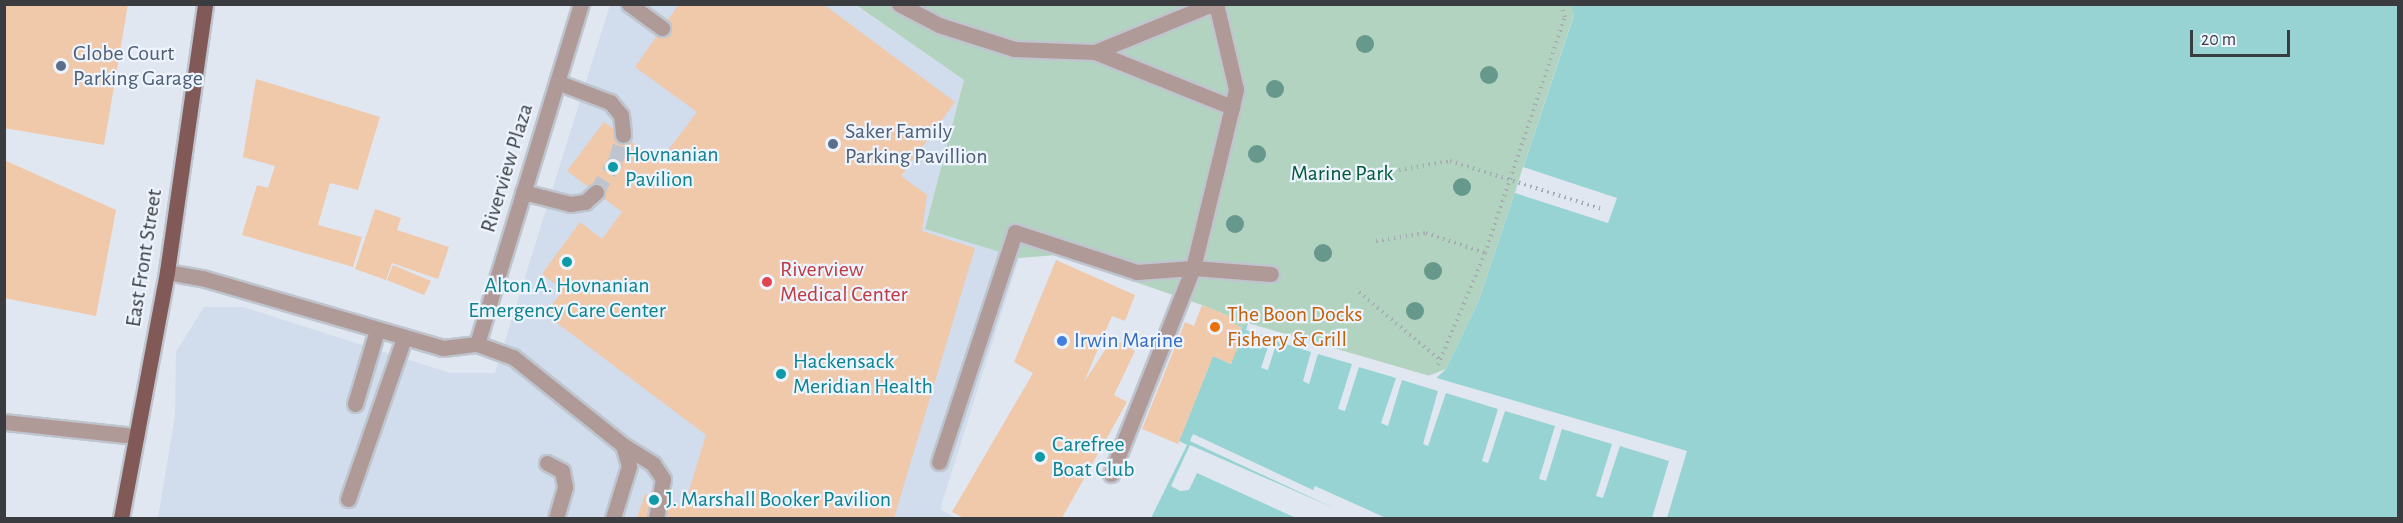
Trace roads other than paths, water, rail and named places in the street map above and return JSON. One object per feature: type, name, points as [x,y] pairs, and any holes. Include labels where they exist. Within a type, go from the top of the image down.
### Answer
[{"type":"main road","name":"East Front Street","points":[[121,519],[167,272],[205,4]]},
{"type":"street","name":"Riverview Plaza","points":[[477,344],[581,4]]},
{"type":"street","points":[[629,4],[662,28]]},
{"type":"street","points":[[899,4],[939,25],[1014,49],[1095,52],[1232,107]]},
{"type":"street","points":[[1095,52],[1214,4],[1236,89],[1192,268],[1111,474]]},
{"type":"street","points":[[557,82],[610,102],[621,115],[623,135]]},
{"type":"street","points":[[524,192],[570,204],[585,202],[596,192]]},
{"type":"street","points":[[939,462],[1015,232],[1137,272],[1192,268],[1271,274]]},
{"type":"street","points":[[167,272],[202,278],[443,348],[477,344],[513,357],[623,445],[653,464],[663,479],[656,519]]},
{"type":"street","points":[[355,404],[376,330]]},
{"type":"street","points":[[348,499],[404,338]]},
{"type":"street","points":[[4,422],[136,436]]},
{"type":"street","points":[[614,519],[629,466],[623,445]]},
{"type":"street","points":[[547,463],[562,471],[565,488],[556,519]]},
{"type":"tunnel","points":[[596,192],[616,160],[623,135]]},
{"type":"place","name":"Globe Court Parking Garage","points":[[61,66]]},
{"type":"place","name":"Saker Family Parking Pavillion","points":[[833,144]]},
{"type":"place","name":"Hovnanian Pavilion","points":[[613,167]]},
{"type":"place","name":"Alton A. Hovnanian Emergency Care Center","points":[[567,262]]},
{"type":"place","name":"Riverview Medical Center","points":[[767,282]]},
{"type":"place","name":"The Boon Docks Fishery & Grill","points":[[1215,327]]},
{"type":"place","name":"Irwin Marine","points":[[1062,341]]},
{"type":"place","name":"Hackensack Meridian Health","points":[[781,374]]},
{"type":"place","name":"Carefree Boat Club","points":[[1040,457]]},
{"type":"place","name":"J. Marshall Booker Pavilion","points":[[654,500]]},
{"type":"park label","name":"Marine Park","points":[[1342,174]]}]
